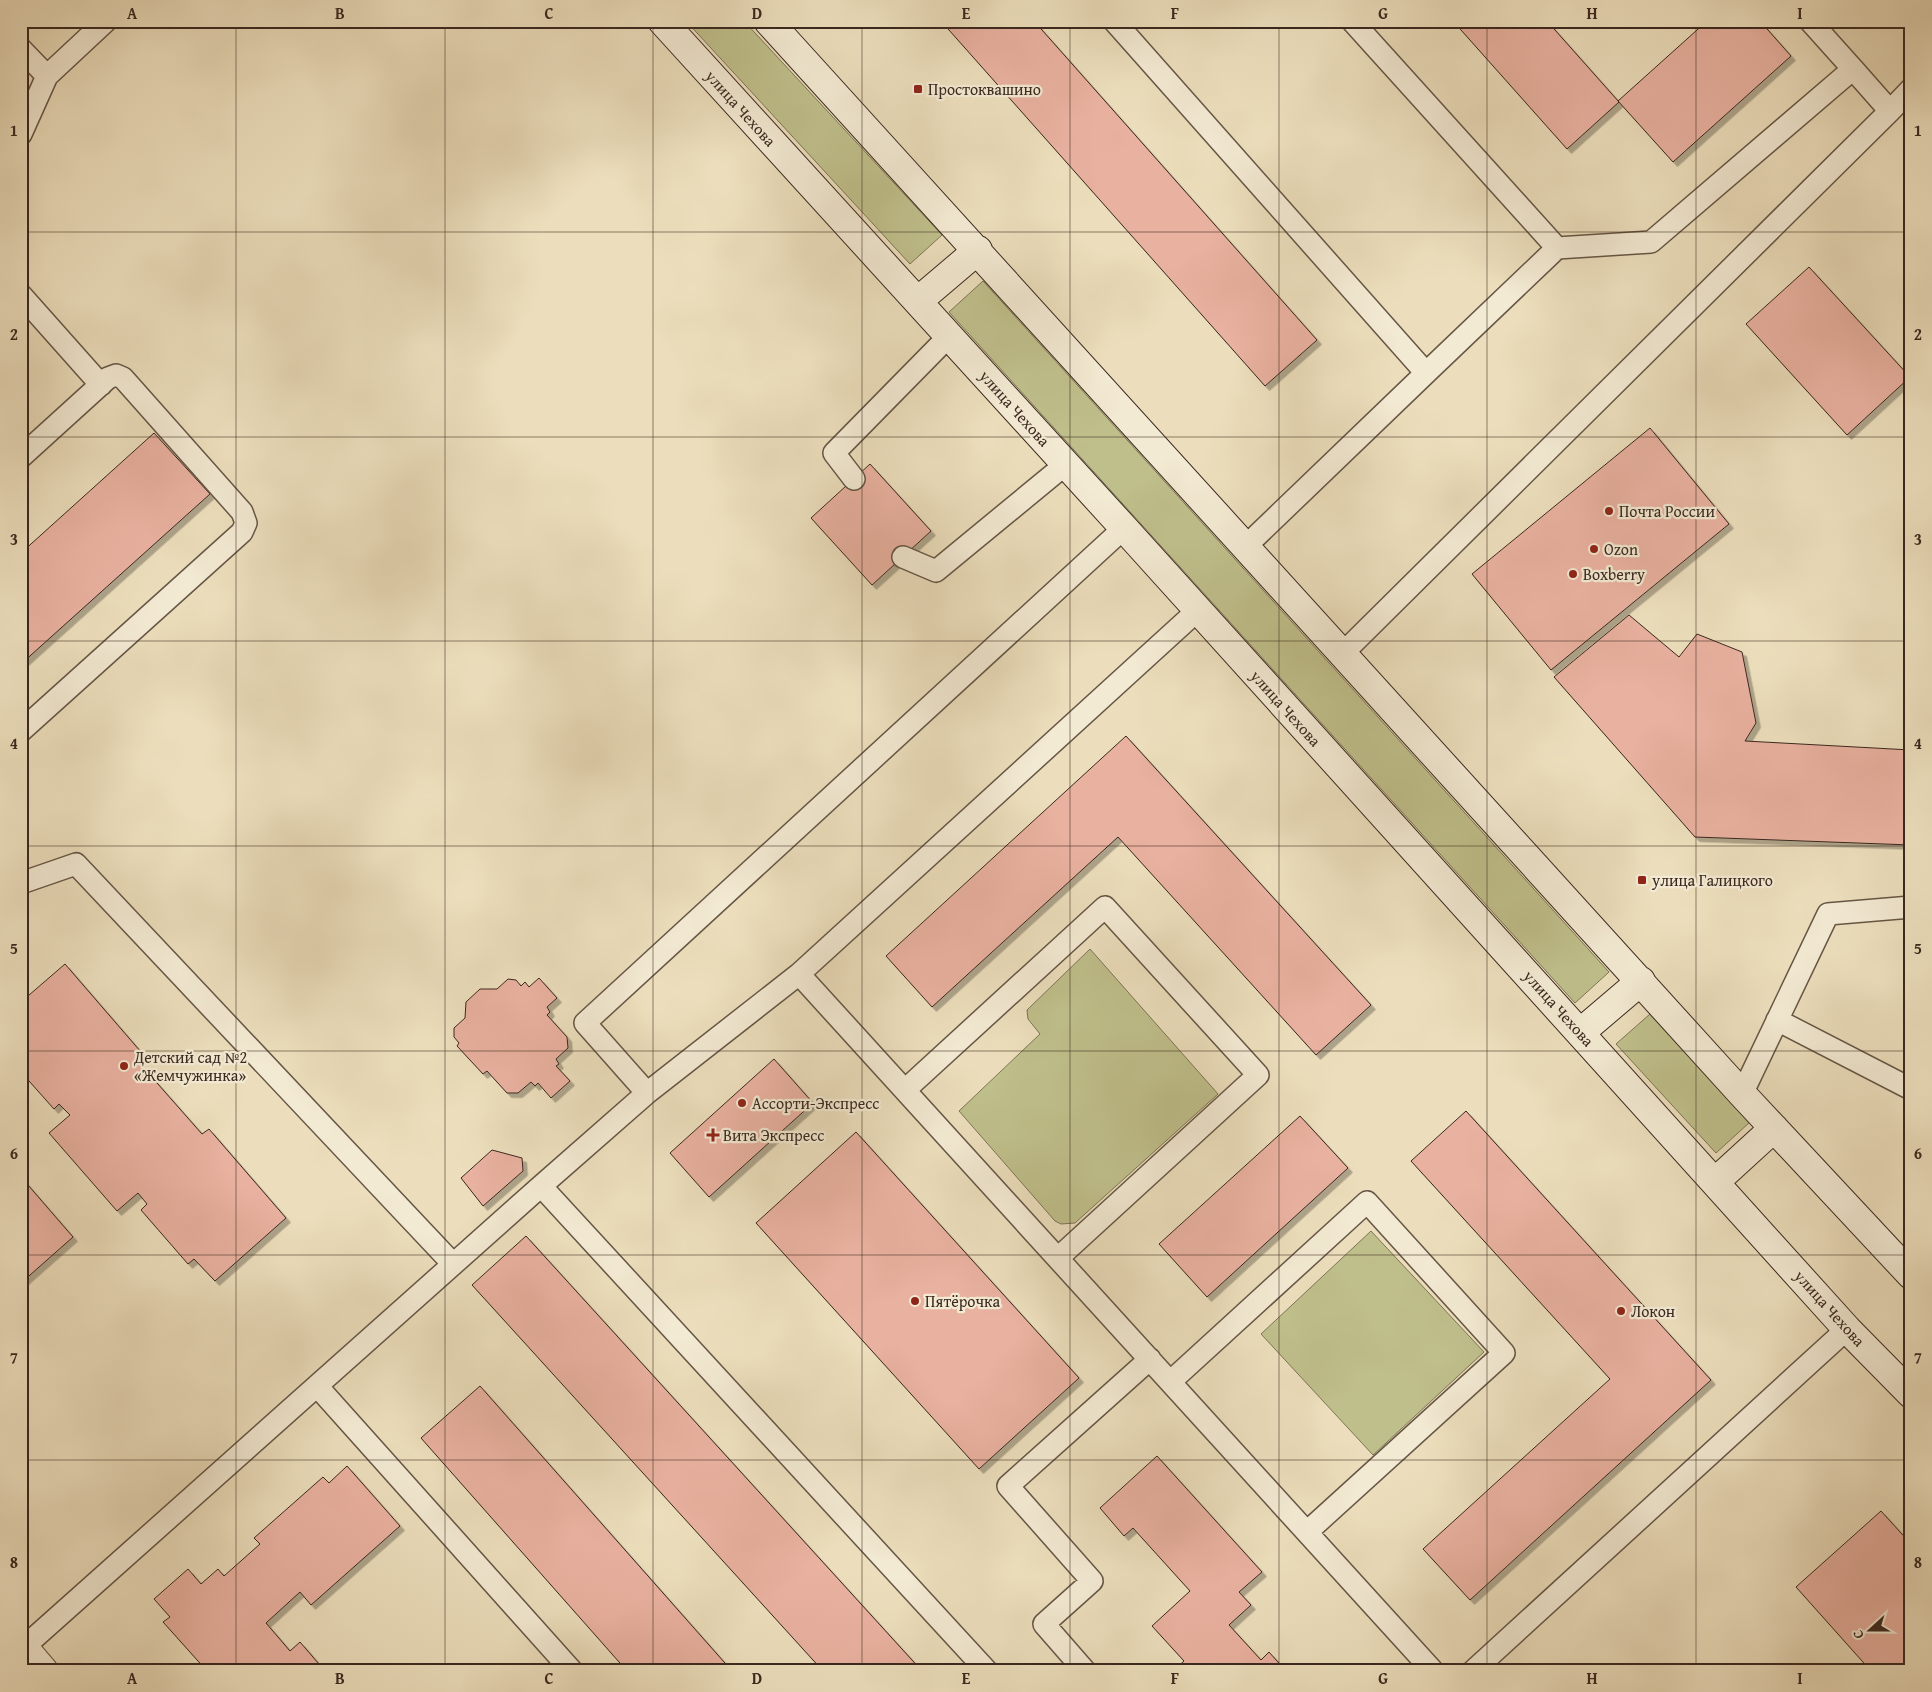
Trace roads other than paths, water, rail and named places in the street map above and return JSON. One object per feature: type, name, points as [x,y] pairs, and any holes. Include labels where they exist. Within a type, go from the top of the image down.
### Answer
[{"type":"street","name":"улица Чехова","points":[[662,21],[1124,528],[1847,1329],[1911,1394]]},
{"type":"street","points":[[768,21],[978,250],[1742,1094],[1911,1275]]},
{"type":"street","points":[[918,302],[978,250]]},
{"type":"street","points":[[1580,1032],[1641,981]]},
{"type":"street","points":[[1716,1182],[1774,1128]]},
{"type":"street","points":[[23,1646],[44,1671]]},
{"type":"lane","points":[[21,134],[47,76],[106,21]]},
{"type":"lane","points":[[1114,21],[1426,373]]},
{"type":"lane","points":[[1352,21],[1557,248]]},
{"type":"lane","points":[[1810,21],[1890,111]]},
{"type":"lane","points":[[21,48],[47,76]]},
{"type":"lane","points":[[1246,546],[1557,248],[1651,242],[1853,69]]},
{"type":"lane","points":[[1343,653],[1911,89]]},
{"type":"lane","points":[[21,295],[101,385]]},
{"type":"lane","points":[[854,479],[834,453],[949,336]]},
{"type":"lane","points":[[21,456],[108,378],[116,375],[123,378],[242,512],[246,523],[242,532],[21,731]]},
{"type":"lane","points":[[903,557],[936,571],[1066,464]]},
{"type":"lane","points":[[647,1093],[585,1023],[1124,528]]},
{"type":"lane","points":[[23,1646],[647,1093],[799,974],[1198,610]]},
{"type":"lane","points":[[21,883],[76,864],[453,1264]]},
{"type":"lane","points":[[905,1090],[1105,907],[1238,1053],[1258,1075],[1058,1258]]},
{"type":"lane","points":[[1742,1094],[1828,914],[1911,907]]},
{"type":"lane","points":[[799,974],[1433,1671]]},
{"type":"lane","points":[[1777,1020],[1911,1089]]},
{"type":"lane","points":[[540,1186],[987,1671]]},
{"type":"lane","points":[[1170,1382],[1368,1202],[1504,1353],[1307,1532]]},
{"type":"lane","points":[[1473,1671],[1847,1329]]},
{"type":"lane","points":[[1085,1671],[1044,1624],[1092,1581],[1008,1486],[1150,1359]]},
{"type":"lane","points":[[317,1386],[572,1671]]},
{"type":"place","name":"Простоквашино","points":[[918,89]]},
{"type":"place","name":"Почта России","points":[[1609,511]]},
{"type":"place","name":"Ozon","points":[[1594,549]]},
{"type":"place","name":"Boxberry","points":[[1573,574]]},
{"type":"place","name":"улица Галицкого","points":[[1642,880]]},
{"type":"place","name":"Детский сад №2 «Жемчужинка»","points":[[124,1066]]},
{"type":"place","name":"Ассорти-Экспресс","points":[[742,1103]]},
{"type":"place","name":"Вита Экспресс","points":[[713,1135]]},
{"type":"place","name":"Пятёрочка","points":[[915,1301]]},
{"type":"place","name":"Локон","points":[[1621,1311]]}]
